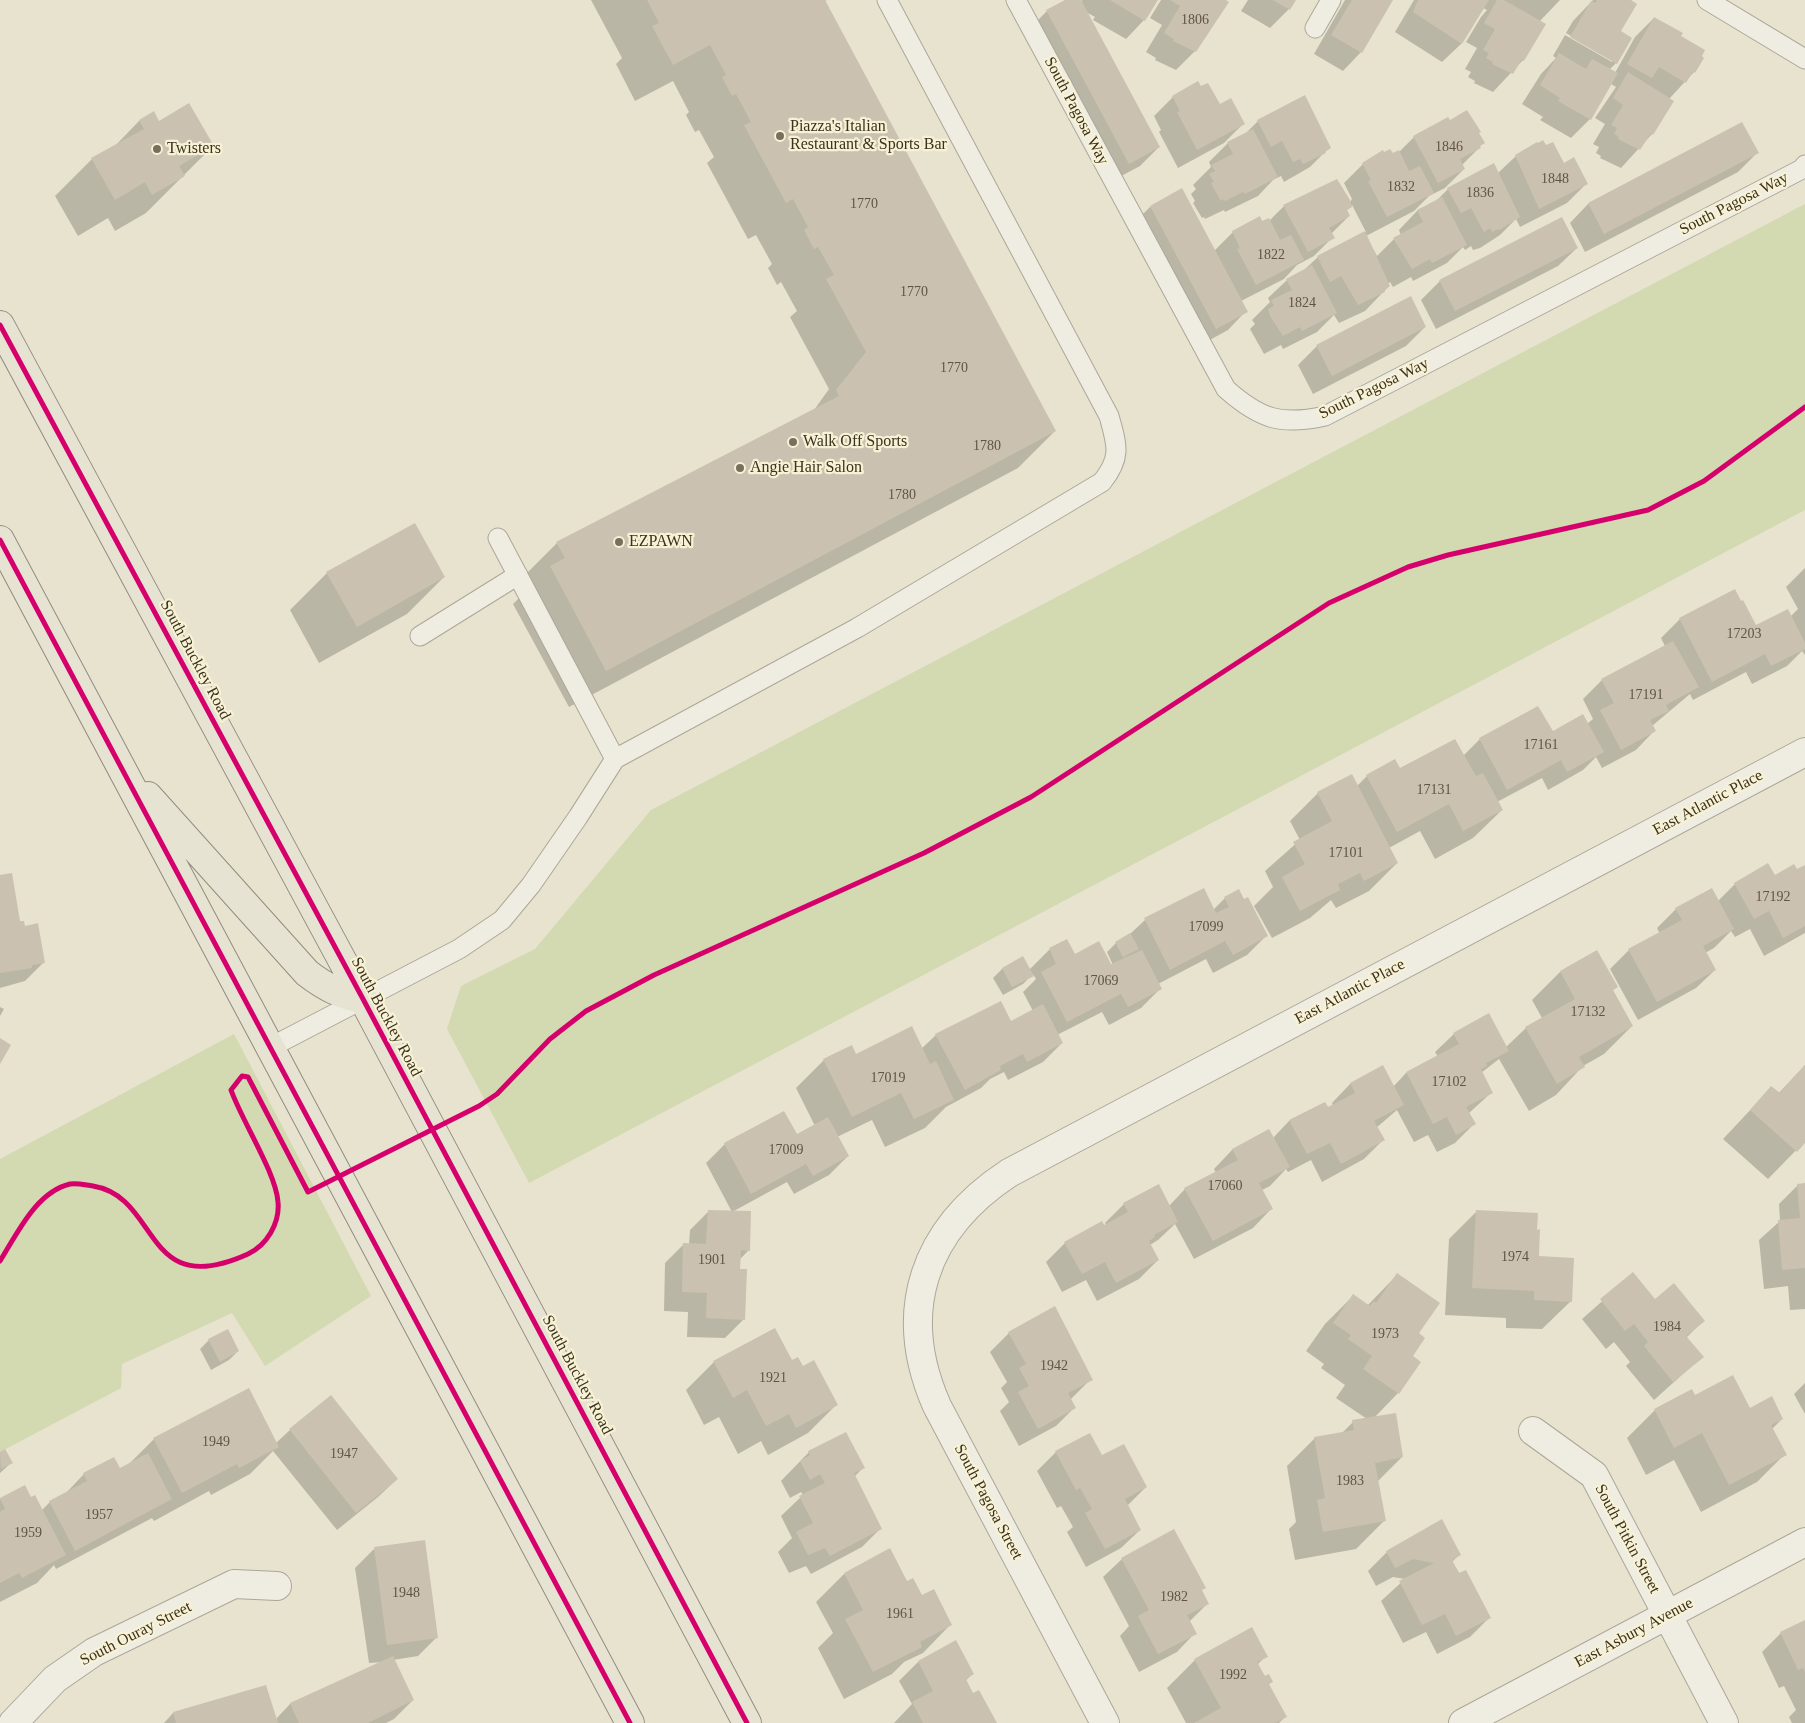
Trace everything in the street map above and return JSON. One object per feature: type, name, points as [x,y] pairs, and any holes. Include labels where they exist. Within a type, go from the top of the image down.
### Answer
[{"type":"main road","name":"South Buckley Road","points":[[0,325],[363,999],[747,1723]]},
{"type":"main road","points":[[0,540],[630,1723]]},
{"type":"main road","points":[[120,766],[307,973],[344,996],[363,999]]},
{"type":"street","name":"East Atlantic Place","points":[[927,1269],[944,1234],[966,1206],[986,1188],[1009,1172],[1805,752]]},
{"type":"street","name":"South Pagosa Street","points":[[927,1269],[919,1301],[918,1346],[926,1381],[1105,1723]]},
{"type":"street","name":"South Pitkin Street","points":[[1532,1431],[1594,1475],[1724,1723]]},
{"type":"street","name":"East Asbury Avenue","points":[[1463,1723],[1805,1542]]},
{"type":"street","name":"South Ouray Street","points":[[14,1723],[55,1679],[94,1652],[234,1584],[277,1586]]},
{"type":"lane","points":[[271,1047],[459,949],[502,920],[531,885],[578,817],[615,758],[857,628],[1102,482],[1114,468],[1117,444],[1109,416],[887,0]]},
{"type":"lane","name":"South Pagosa Way","points":[[1016,0],[1226,389],[1247,408],[1273,418],[1300,422],[1325,416],[1785,178],[1805,165]]},
{"type":"lane","points":[[1315,28],[1331,0]]},
{"type":"lane","points":[[1707,0],[1805,59]]},
{"type":"lane","points":[[498,538],[615,758]]},
{"type":"lane","points":[[420,636],[518,575]]},
{"type":"green space","points":[[1805,204],[1805,510],[529,1183],[447,1029],[461,986],[535,949],[651,810]]},
{"type":"green space","points":[[234,1034],[371,1296],[265,1366],[232,1313],[122,1364],[121,1388],[0,1452],[0,1159]]},
{"type":"building","points":[[647,0],[825,0],[1056,431],[606,671],[550,566],[565,558],[556,542],[839,396],[836,390],[866,352],[826,279],[834,275],[818,247],[814,249],[804,230],[808,227],[793,199],[786,203],[744,125],[751,122],[736,94],[732,96],[722,77],[726,75],[710,45],[673,65],[652,26],[659,23]]},
{"type":"building","points":[[1065,0],[1081,0],[1160,147],[1129,164],[1046,10]]},
{"type":"building","points":[[1110,0],[1158,0],[1145,21]]},
{"type":"building","points":[[1170,0],[1226,0],[1229,2],[1196,52],[1173,41],[1174,39],[1164,33],[1180,6]]},
{"type":"building","points":[[1273,0],[1296,0],[1290,10]]},
{"type":"building","points":[[1352,0],[1393,0],[1362,53],[1331,35]]},
{"type":"building","points":[[1418,0],[1489,0],[1462,44],[1413,12]]},
{"type":"building","points":[[1497,0],[1504,0],[1546,24],[1524,61],[1522,59],[1513,74],[1492,64],[1493,62],[1486,58],[1489,53],[1483,50],[1495,29],[1484,23]]},
{"type":"building","points":[[1597,0],[1631,0],[1637,4],[1621,31],[1632,38],[1617,64],[1570,37],[1591,1],[1595,3]]},
{"type":"building","points":[[1654,17],[1683,33],[1681,36],[1705,50],[1702,56],[1704,58],[1686,83],[1659,67],[1652,78],[1627,64]]},
{"type":"building","points":[[1559,53],[1586,69],[1592,59],[1618,73],[1591,120],[1558,101],[1560,98],[1540,85]]},
{"type":"building","points":[[1628,72],[1674,101],[1653,135],[1651,133],[1640,150],[1618,139],[1619,137],[1614,134],[1617,128],[1611,125],[1623,105],[1613,98]]},
{"type":"building","points":[[1198,81],[1201,86],[1208,83],[1220,104],[1231,98],[1245,124],[1197,150],[1177,112],[1180,111],[1172,96]]},
{"type":"building","points":[[1305,95],[1331,148],[1326,153],[1303,164],[1300,159],[1293,162],[1282,141],[1271,147],[1257,120]]},
{"type":"building","points":[[189,103],[214,146],[179,166],[185,176],[152,195],[145,182],[115,200],[91,158],[144,129],[139,120],[154,111],[159,121]]},
{"type":"building","points":[[1467,110],[1481,132],[1479,133],[1485,143],[1480,146],[1481,148],[1460,159],[1465,169],[1438,183],[1413,136],[1448,117],[1450,120]]},
{"type":"building","points":[[1742,122],[1759,153],[1604,234],[1588,203]]},
{"type":"building","points":[[1253,129],[1278,177],[1245,194],[1243,192],[1225,201],[1223,199],[1221,201],[1211,183],[1214,182],[1209,174],[1215,171],[1211,165],[1233,154],[1227,142]]},
{"type":"building","points":[[1543,140],[1546,145],[1553,142],[1564,163],[1574,157],[1588,184],[1539,209],[1515,155]]},
{"type":"building","points":[[1390,149],[1393,153],[1399,150],[1409,171],[1420,166],[1434,193],[1387,217],[1368,181],[1371,180],[1362,163],[1383,150],[1384,152]]},
{"type":"building","points":[[1494,163],[1520,217],[1499,230],[1492,232],[1490,228],[1484,232],[1471,208],[1461,213],[1447,188]]},
{"type":"building","points":[[1337,179],[1350,200],[1352,207],[1347,210],[1350,216],[1329,228],[1335,238],[1308,252],[1283,205]]},
{"type":"building","points":[[1182,188],[1248,312],[1216,329],[1150,206]]},
{"type":"building","points":[[1442,197],[1467,245],[1432,263],[1430,259],[1412,269],[1393,238],[1423,222],[1417,210]]},
{"type":"building","points":[[1260,216],[1262,221],[1269,218],[1280,240],[1291,235],[1304,260],[1256,285],[1237,249],[1240,248],[1232,231]]},
{"type":"building","points":[[1562,217],[1578,248],[1455,311],[1439,280]]},
{"type":"building","points":[[1365,231],[1390,286],[1384,290],[1385,292],[1358,305],[1341,276],[1330,282],[1317,256]]},
{"type":"building","points":[[1312,265],[1337,313],[1302,331],[1300,327],[1283,336],[1270,316],[1268,309],[1274,306],[1271,300],[1292,290],[1286,279]]},
{"type":"building","points":[[1411,296],[1426,327],[1332,376],[1316,345]]},
{"type":"building","points":[[415,523],[445,577],[357,627],[326,572]]},
{"type":"building","points":[[1735,589],[1756,625],[1788,609],[1805,643],[1805,649],[1771,666],[1765,654],[1712,682],[1679,618]]},
{"type":"building","points":[[1673,641],[1699,687],[1666,705],[1669,711],[1650,720],[1656,731],[1621,750],[1600,710],[1614,703],[1601,679]]},
{"type":"building","points":[[1538,706],[1553,731],[1583,714],[1604,752],[1567,772],[1561,760],[1507,790],[1479,738]]},
{"type":"building","points":[[1455,739],[1476,776],[1483,773],[1503,810],[1463,831],[1449,804],[1397,832],[1366,775],[1395,759],[1400,768]]},
{"type":"building","points":[[1352,774],[1398,863],[1364,881],[1360,873],[1338,884],[1340,890],[1300,911],[1282,877],[1305,864],[1293,842],[1332,821],[1317,792]]},
{"type":"building","points":[[1768,863],[1775,875],[1794,864],[1797,869],[1805,865],[1805,926],[1783,938],[1769,911],[1754,919],[1734,883]]},
{"type":"building","points":[[12,873],[20,921],[24,921],[25,926],[38,923],[45,963],[32,965],[32,968],[0,973],[0,875]]},
{"type":"building","points":[[1204,888],[1216,913],[1229,907],[1224,897],[1239,889],[1244,899],[1248,897],[1268,936],[1233,955],[1225,941],[1170,970],[1144,918]]},
{"type":"building","points":[[1712,888],[1734,929],[1703,946],[1716,970],[1657,1002],[1628,949],[1682,920],[1675,908]]},
{"type":"building","points":[[1130,933],[1139,949],[1123,957],[1115,942]]},
{"type":"building","points":[[1067,939],[1075,954],[1099,941],[1111,964],[1142,950],[1162,989],[1128,1007],[1121,994],[1067,1022],[1041,972],[1056,964],[1049,948]]},
{"type":"building","points":[[1597,950],[1618,987],[1613,990],[1633,1026],[1579,1057],[1585,1067],[1557,1084],[1525,1027],[1575,999],[1560,971]]},
{"type":"building","points":[[1023,956],[1034,976],[1012,987],[1002,968]]},
{"type":"building","points":[[1001,1001],[1011,1021],[1043,1004],[1063,1043],[1027,1062],[1023,1054],[1000,1066],[1001,1070],[965,1090],[935,1034]]},
{"type":"building","points":[[1489,1013],[1509,1051],[1486,1063],[1487,1066],[1481,1069],[1493,1093],[1466,1107],[1476,1124],[1456,1135],[1447,1117],[1433,1124],[1406,1072],[1459,1044],[1453,1033]]},
{"type":"building","points":[[912,1026],[930,1064],[936,1061],[954,1100],[914,1119],[901,1093],[852,1117],[823,1059],[852,1045],[856,1054]]},
{"type":"building","points":[[0,1038],[11,1045],[0,1064]]},
{"type":"building","points":[[1383,1065],[1404,1105],[1374,1121],[1385,1140],[1341,1164],[1330,1143],[1307,1154],[1289,1120],[1325,1102],[1328,1107],[1355,1093],[1350,1083]]},
{"type":"building","points":[[1805,1065],[1805,1143],[1797,1152],[1750,1110],[1771,1086],[1780,1093]]},
{"type":"building","points":[[784,1111],[797,1134],[828,1117],[849,1156],[813,1176],[806,1164],[751,1194],[724,1143]]},
{"type":"building","points":[[1269,1129],[1290,1167],[1259,1183],[1273,1209],[1213,1241],[1184,1188],[1238,1160],[1232,1149]]},
{"type":"building","points":[[1805,1183],[1805,1268],[1782,1270],[1778,1220],[1800,1218],[1797,1184]]},
{"type":"building","points":[[1159,1184],[1178,1222],[1154,1235],[1155,1237],[1149,1241],[1159,1260],[1116,1283],[1105,1262],[1082,1274],[1064,1242],[1102,1221],[1104,1225],[1128,1212],[1123,1203]]},
{"type":"building","points":[[708,1210],[751,1211],[750,1251],[741,1250],[740,1269],[747,1269],[745,1320],[706,1318],[707,1293],[682,1292],[683,1243],[706,1244]]},
{"type":"building","points":[[1476,1210],[1538,1213],[1537,1230],[1540,1229],[1539,1256],[1574,1258],[1572,1302],[1534,1300],[1534,1291],[1472,1288]]},
{"type":"building","points":[[1633,1272],[1655,1299],[1674,1283],[1705,1321],[1686,1336],[1704,1357],[1673,1382],[1644,1346],[1648,1342],[1634,1324],[1625,1331],[1600,1299]]},
{"type":"building","points":[[1397,1273],[1440,1303],[1419,1333],[1425,1338],[1413,1356],[1421,1362],[1399,1394],[1363,1369],[1372,1356],[1348,1339],[1351,1335],[1333,1323],[1353,1294],[1370,1306],[1374,1301],[1376,1303]]},
{"type":"building","points":[[1055,1306],[1093,1380],[1068,1393],[1076,1408],[1038,1429],[1018,1392],[1029,1386],[1019,1368],[1026,1364],[1008,1332]]},
{"type":"building","points":[[775,1328],[792,1360],[798,1357],[803,1366],[814,1360],[838,1405],[796,1428],[789,1414],[766,1426],[747,1390],[733,1398],[713,1361]]},
{"type":"building","points":[[228,1329],[239,1351],[220,1362],[208,1339]]},
{"type":"building","points":[[1733,1375],[1750,1408],[1772,1396],[1783,1419],[1771,1425],[1787,1455],[1729,1485],[1702,1433],[1674,1448],[1654,1409],[1692,1389],[1695,1395]]},
{"type":"building","points":[[249,1388],[279,1447],[239,1468],[237,1464],[182,1493],[153,1438]]},
{"type":"building","points":[[331,1395],[398,1479],[356,1513],[289,1429]]},
{"type":"building","points":[[1396,1413],[1403,1457],[1375,1463],[1386,1521],[1323,1532],[1317,1500],[1325,1498],[1314,1437],[1354,1430],[1352,1420]]},
{"type":"building","points":[[846,1432],[865,1468],[854,1473],[882,1529],[830,1556],[825,1548],[808,1555],[796,1532],[813,1523],[799,1496],[825,1483],[820,1474],[810,1480],[800,1461],[810,1455],[808,1451]]},
{"type":"building","points":[[1090,1433],[1102,1455],[1124,1444],[1147,1487],[1125,1499],[1141,1530],[1105,1549],[1085,1513],[1092,1509],[1080,1488],[1076,1490],[1055,1451]]},
{"type":"building","points":[[5,1449],[13,1463],[1,1469],[0,1452]]},
{"type":"building","points":[[148,1453],[172,1499],[75,1551],[49,1501],[87,1481],[83,1473],[114,1457],[120,1468]]},
{"type":"building","points":[[25,1485],[31,1497],[35,1495],[66,1555],[22,1578],[19,1573],[0,1583],[0,1512],[5,1509],[0,1498]]},
{"type":"building","points":[[1442,1519],[1461,1555],[1452,1560],[1459,1573],[1466,1570],[1491,1618],[1456,1636],[1445,1614],[1422,1625],[1399,1581],[1434,1563],[1413,1559],[1395,1568],[1386,1551]]},
{"type":"building","points":[[1174,1529],[1206,1588],[1202,1590],[1209,1604],[1187,1615],[1197,1634],[1158,1654],[1138,1616],[1149,1610],[1121,1558]]},
{"type":"building","points":[[425,1540],[438,1638],[387,1645],[374,1547]]},
{"type":"building","points":[[890,1548],[907,1581],[913,1578],[922,1595],[934,1589],[952,1625],[920,1642],[922,1647],[873,1672],[845,1619],[863,1610],[844,1573]]},
{"type":"building","points":[[1805,1620],[1805,1672],[1803,1668],[1798,1670],[1780,1632]]},
{"type":"building","points":[[1252,1627],[1268,1657],[1257,1662],[1265,1676],[1269,1674],[1273,1682],[1269,1684],[1287,1717],[1275,1723],[1194,1723],[1221,1708],[1194,1659]]},
{"type":"building","points":[[956,1640],[974,1674],[966,1679],[973,1693],[979,1690],[997,1723],[923,1723],[912,1702],[933,1691],[918,1661]]},
{"type":"building","points":[[393,1656],[414,1700],[368,1723],[299,1723],[290,1703]]},
{"type":"building","points":[[266,1685],[278,1723],[176,1723],[173,1712]]},
{"type":"cycle path","points":[[0,325],[363,999],[747,1723]]},
{"type":"cycle path","points":[[0,1261],[37,1205],[58,1188],[70,1184],[93,1186],[115,1194],[131,1208],[156,1242],[170,1256],[189,1265],[214,1265],[248,1254],[261,1245],[271,1232],[277,1218],[278,1202],[276,1190],[265,1162],[231,1090],[242,1076],[248,1077],[308,1192],[479,1106],[497,1094],[550,1039],[586,1011],[654,975],[924,853],[1031,797],[1329,603],[1408,567],[1448,555],[1648,510],[1704,481],[1805,407]]},
{"type":"cycle path","points":[[0,540],[630,1723]]},
{"type":"place","name":"Piazza's Italian Restaurant & Sports Bar","points":[[780,136]]},
{"type":"place","name":"Twisters","points":[[157,149]]},
{"type":"place","name":"Walk Off Sports","points":[[793,442]]},
{"type":"place","name":"Angie Hair Salon","points":[[740,468]]},
{"type":"place","name":"EZPAWN","points":[[619,542]]}]
